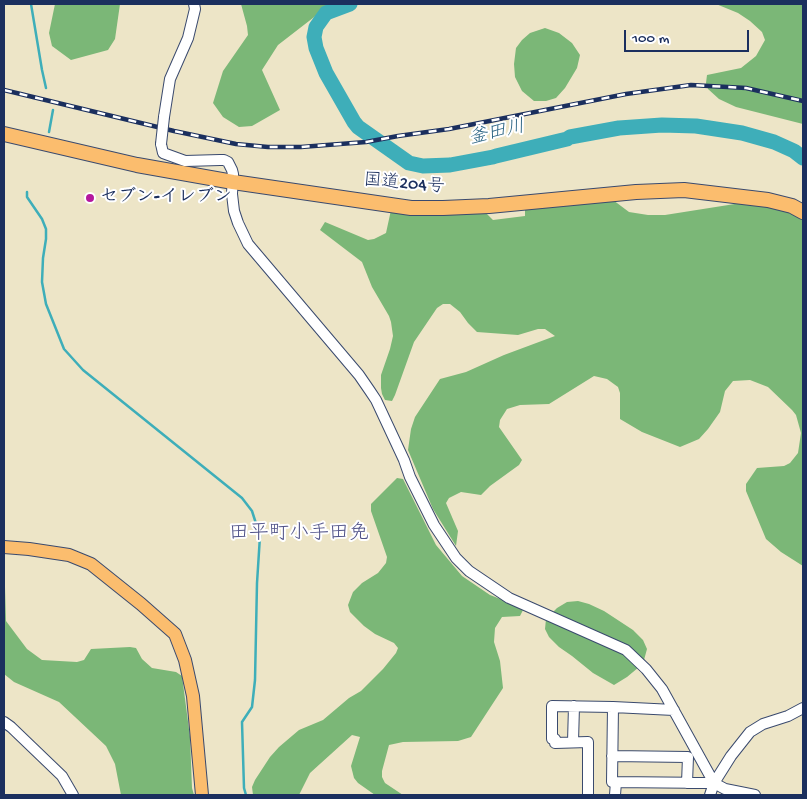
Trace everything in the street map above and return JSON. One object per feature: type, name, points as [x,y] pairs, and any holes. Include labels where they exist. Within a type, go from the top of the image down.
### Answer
[{"type":"highway","name":"国道204号","points":[[4,134],[137,165],[233,182],[411,208],[489,206],[636,192],[684,190],[768,200],[792,206],[803,212]]},
{"type":"main road","points":[[4,547],[69,555],[91,564],[141,604],[174,634],[184,660],[193,696],[202,795]]},
{"type":"street","points":[[194,4],[195,9],[188,38],[170,79],[164,116],[162,153],[186,161],[224,160],[228,162],[232,170],[234,212],[248,244],[359,375],[376,400],[410,477],[434,525],[456,558],[469,571],[509,598],[626,650],[646,669],[662,689],[714,783]]},
{"type":"street","points":[[588,795],[588,742],[555,743],[555,740],[552,739],[552,706],[674,710]]},
{"type":"street","points":[[573,742],[574,706]]},
{"type":"street","points":[[612,707],[612,782],[714,783],[725,789],[755,795]]},
{"type":"street","points":[[710,795],[714,783],[731,756],[750,732],[763,724],[788,716],[803,708]]},
{"type":"street","points":[[4,722],[62,776],[73,795]]},
{"type":"street","points":[[612,756],[688,756],[687,783]]},
{"type":"street","points":[[615,795],[616,782]]},
{"type":"green space","points":[[55,4],[120,4],[115,39],[108,50],[71,60],[52,46],[49,33]]},
{"type":"green space","points":[[241,4],[331,4],[278,45],[262,70],[280,110],[252,126],[239,127],[223,117],[213,103],[223,71],[248,35]]},
{"type":"green space","points":[[716,4],[803,4],[803,124],[736,107],[719,99],[708,89],[706,83],[707,75],[741,68],[756,56],[765,40],[762,32],[750,21],[738,13]]},
{"type":"green space","points":[[545,28],[559,33],[572,43],[580,55],[577,68],[565,88],[556,98],[546,101],[534,101],[522,91],[515,77],[516,48],[530,33]]},
{"type":"green space","points":[[613,200],[629,212],[648,215],[665,215],[747,203],[789,211],[803,220],[803,566],[781,552],[766,539],[746,491],[746,484],[757,468],[784,466],[790,463],[798,453],[801,433],[796,415],[768,387],[750,380],[733,381],[725,391],[720,412],[708,429],[699,439],[680,447],[642,432],[620,419],[620,393],[618,387],[607,379],[594,376],[549,404],[520,405],[507,409],[500,420],[499,427],[522,460],[519,465],[481,495],[461,492],[449,498],[446,503],[458,531],[456,546],[433,509],[408,450],[415,417],[440,379],[466,372],[504,355],[555,336],[545,329],[538,329],[518,335],[477,332],[460,312],[450,304],[443,304],[437,308],[414,342],[392,401],[385,400],[381,388],[381,375],[393,336],[389,316],[372,287],[362,262],[320,230],[325,222],[368,240],[386,233],[391,210],[484,211],[493,220],[525,216],[525,208]]},
{"type":"green space","points":[[397,478],[403,479],[436,545],[462,576],[490,595],[524,608],[520,616],[502,617],[495,628],[494,642],[500,661],[503,688],[471,737],[458,741],[403,742],[389,745],[382,777],[385,783],[403,795],[375,795],[358,783],[354,778],[351,766],[360,737],[352,735],[310,773],[299,795],[253,795],[252,787],[255,780],[279,747],[299,730],[323,720],[349,698],[361,691],[396,653],[398,648],[394,643],[375,634],[364,626],[350,612],[348,605],[353,592],[362,583],[378,573],[386,563],[387,557],[371,511],[371,504]]},
{"type":"green space","points":[[4,583],[6,621],[27,649],[42,660],[77,662],[84,660],[91,649],[130,647],[136,648],[142,659],[152,668],[176,672],[182,676],[190,737],[192,788],[194,795],[121,795],[115,764],[106,746],[59,702],[14,682],[4,674]]},
{"type":"green space","points":[[578,601],[604,611],[633,630],[643,640],[647,649],[644,660],[639,667],[614,685],[593,673],[559,647],[549,637],[545,629],[546,619],[557,608],[567,602]]},
{"type":"waterway","points":[[31,4],[46,88]]},
{"type":"waterway","name":"釜田川","points":[[350,4],[326,13],[316,27],[314,37],[316,48],[326,73],[358,127],[409,163],[423,166],[450,165],[493,157],[570,137],[619,128],[662,125],[696,126],[742,133],[774,142],[794,151],[803,158]]},
{"type":"waterway","points":[[49,132],[53,110]]},
{"type":"waterway","points":[[27,192],[27,197],[42,219],[46,229],[42,282],[46,304],[64,349],[83,370],[242,498],[252,511],[260,536],[255,680],[252,707],[242,722],[244,788],[246,795]]},
{"type":"railway","points":[[4,90],[174,131],[236,144],[268,147],[301,147],[366,142],[449,129],[626,94],[691,85],[746,88],[803,101]]},
{"type":"place","name":"セブン-イレブン","points":[[90,198]]},
{"type":"district","name":"田平町小手田免","points":[[299,535]]}]
